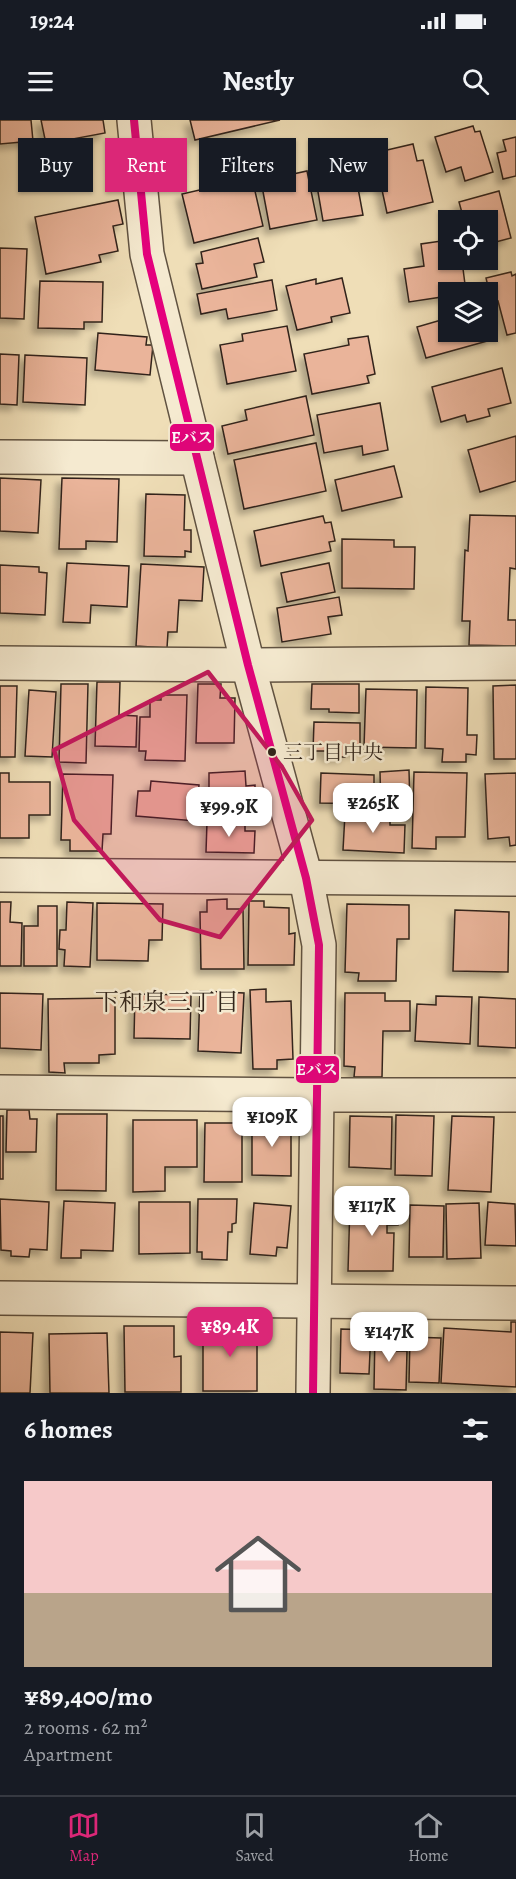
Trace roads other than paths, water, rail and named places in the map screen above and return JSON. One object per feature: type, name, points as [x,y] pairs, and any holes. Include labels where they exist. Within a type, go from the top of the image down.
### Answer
[{"type":"street","points":[[134,120],[147,254],[248,665],[306,878],[319,945],[313,1393]]},
{"type":"street","points":[[0,457],[197,458]]},
{"type":"street","points":[[0,663],[248,665],[516,663]]},
{"type":"street","points":[[0,875],[516,879]]},
{"type":"street","points":[[0,1092],[516,1095]]},
{"type":"street","points":[[0,1298],[516,1303]]},
{"type":"place","name":"三丁目中央","points":[[272,752]]},
{"type":"district","name":"下和泉三丁目","points":[[167,1002]]}]
